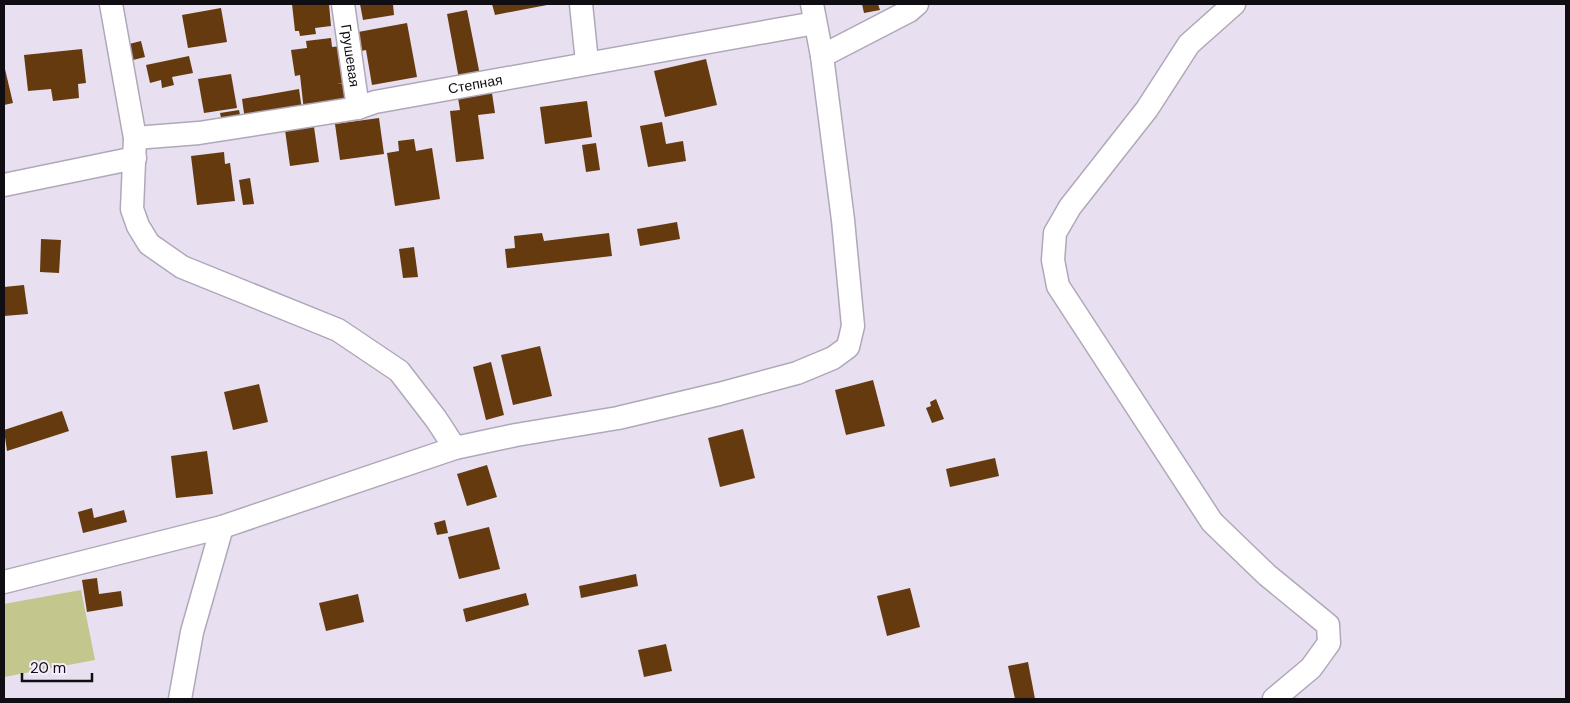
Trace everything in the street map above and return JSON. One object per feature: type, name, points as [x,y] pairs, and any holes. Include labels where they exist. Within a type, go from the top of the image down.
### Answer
[{"type":"street","points":[[111,4],[135,148],[132,208],[138,226],[150,244],[182,267],[338,330],[399,372],[436,419],[455,448]]},
{"type":"street","name":"Грушевая","points":[[343,4],[358,108]]},
{"type":"street","points":[[581,4],[586,62]]},
{"type":"street","points":[[822,56],[909,11],[918,4]]},
{"type":"street","points":[[1234,4],[1189,44],[1147,109],[1070,207],[1055,233],[1053,260],[1058,286],[1212,522],[1267,575],[1328,625],[1329,643],[1315,662],[1274,699]]},
{"type":"street","points":[[4,582],[222,527],[455,448],[516,435],[618,418],[719,394],[797,373],[833,358],[848,347],[853,326],[852,302],[822,56],[814,14]]},
{"type":"street","name":"Степная","points":[[4,185],[198,132],[358,108],[375,102],[586,62],[814,14]]},
{"type":"street","points":[[180,699],[192,632],[222,527]]},
{"type":"green space","points":[[81,590],[95,660],[4,677],[4,604]]},
{"type":"building","points":[[292,4],[329,4],[331,26],[315,28],[316,34],[300,36],[299,31],[295,31]]},
{"type":"building","points":[[360,4],[393,4],[394,15],[363,20]]},
{"type":"building","points":[[492,4],[546,4],[547,5],[495,15]]},
{"type":"building","points":[[862,4],[878,4],[880,10],[864,13]]},
{"type":"building","points":[[221,8],[227,42],[188,48],[182,15]]},
{"type":"building","points":[[467,10],[480,75],[459,79],[447,14]]},
{"type":"building","points":[[407,23],[417,77],[372,85],[366,50],[361,51],[358,32]]},
{"type":"building","points":[[331,38],[332,47],[342,46],[347,83],[337,84],[347,84],[349,105],[304,111],[300,75],[295,76],[291,50],[307,48],[306,41]]},
{"type":"building","points":[[141,41],[145,57],[133,60],[129,44]]},
{"type":"building","points":[[82,49],[86,83],[78,84],[79,98],[53,101],[51,89],[28,91],[24,55]]},
{"type":"building","points":[[189,56],[193,73],[172,77],[174,85],[162,88],[161,80],[150,83],[146,65]]},
{"type":"building","points":[[706,59],[717,105],[665,117],[654,71]]},
{"type":"building","points":[[4,65],[13,103],[4,105]]},
{"type":"building","points":[[231,74],[237,108],[204,113],[198,79]]},
{"type":"building","points":[[299,89],[302,110],[245,120],[242,99]]},
{"type":"building","points":[[492,93],[495,113],[478,115],[484,159],[456,162],[450,111],[460,110],[458,98]]},
{"type":"building","points":[[587,101],[592,137],[545,144],[540,107]]},
{"type":"building","points":[[239,110],[242,124],[223,127],[220,113]]},
{"type":"building","points":[[379,118],[384,154],[340,160],[335,124]]},
{"type":"building","points":[[662,122],[666,144],[683,141],[686,161],[648,167],[640,126]]},
{"type":"building","points":[[314,127],[319,162],[290,166],[285,130]]},
{"type":"building","points":[[414,139],[416,151],[432,148],[440,199],[395,206],[387,153],[399,151],[398,141]]},
{"type":"building","points":[[596,143],[600,170],[586,172],[582,145]]},
{"type":"building","points":[[224,152],[225,164],[230,163],[235,201],[197,205],[191,156]]},
{"type":"building","points":[[250,178],[254,204],[243,205],[239,180]]},
{"type":"building","points":[[677,222],[680,239],[640,246],[637,229]]},
{"type":"building","points":[[542,233],[544,241],[609,233],[612,256],[507,268],[505,249],[515,248],[514,236]]},
{"type":"building","points":[[41,239],[61,240],[59,273],[40,272]]},
{"type":"building","points":[[414,247],[418,277],[403,278],[399,249]]},
{"type":"building","points":[[24,285],[28,314],[4,316],[4,287]]},
{"type":"building","points":[[540,346],[552,396],[513,405],[501,355]]},
{"type":"building","points":[[491,362],[504,415],[486,420],[473,367]]},
{"type":"building","points":[[873,380],[885,426],[846,435],[835,390]]},
{"type":"building","points":[[259,384],[268,422],[233,430],[224,392]]},
{"type":"building","points":[[936,399],[944,419],[932,423],[926,408],[931,406],[930,402]]},
{"type":"building","points":[[62,411],[69,431],[7,451],[4,430]]},
{"type":"building","points":[[743,429],[755,478],[720,487],[708,438]]},
{"type":"building","points":[[207,451],[213,494],[176,498],[171,456]]},
{"type":"building","points":[[995,458],[999,476],[950,487],[946,469]]},
{"type":"building","points":[[487,465],[497,497],[467,506],[457,474]]},
{"type":"building","points":[[92,508],[94,518],[124,510],[127,522],[83,533],[78,512]]},
{"type":"building","points":[[445,520],[448,533],[437,535],[434,523]]},
{"type":"building","points":[[489,527],[500,569],[459,579],[448,537]]},
{"type":"building","points":[[636,574],[638,586],[581,598],[579,586]]},
{"type":"building","points":[[97,578],[99,594],[121,591],[123,606],[87,612],[82,580]]},
{"type":"building","points":[[910,588],[920,627],[887,636],[877,596]]},
{"type":"building","points":[[526,593],[529,605],[466,622],[463,609]]},
{"type":"building","points":[[358,594],[364,622],[326,631],[319,603]]},
{"type":"building","points":[[666,644],[672,671],[644,677],[638,650]]},
{"type":"building","points":[[1028,662],[1035,699],[1015,699],[1008,666]]}]
